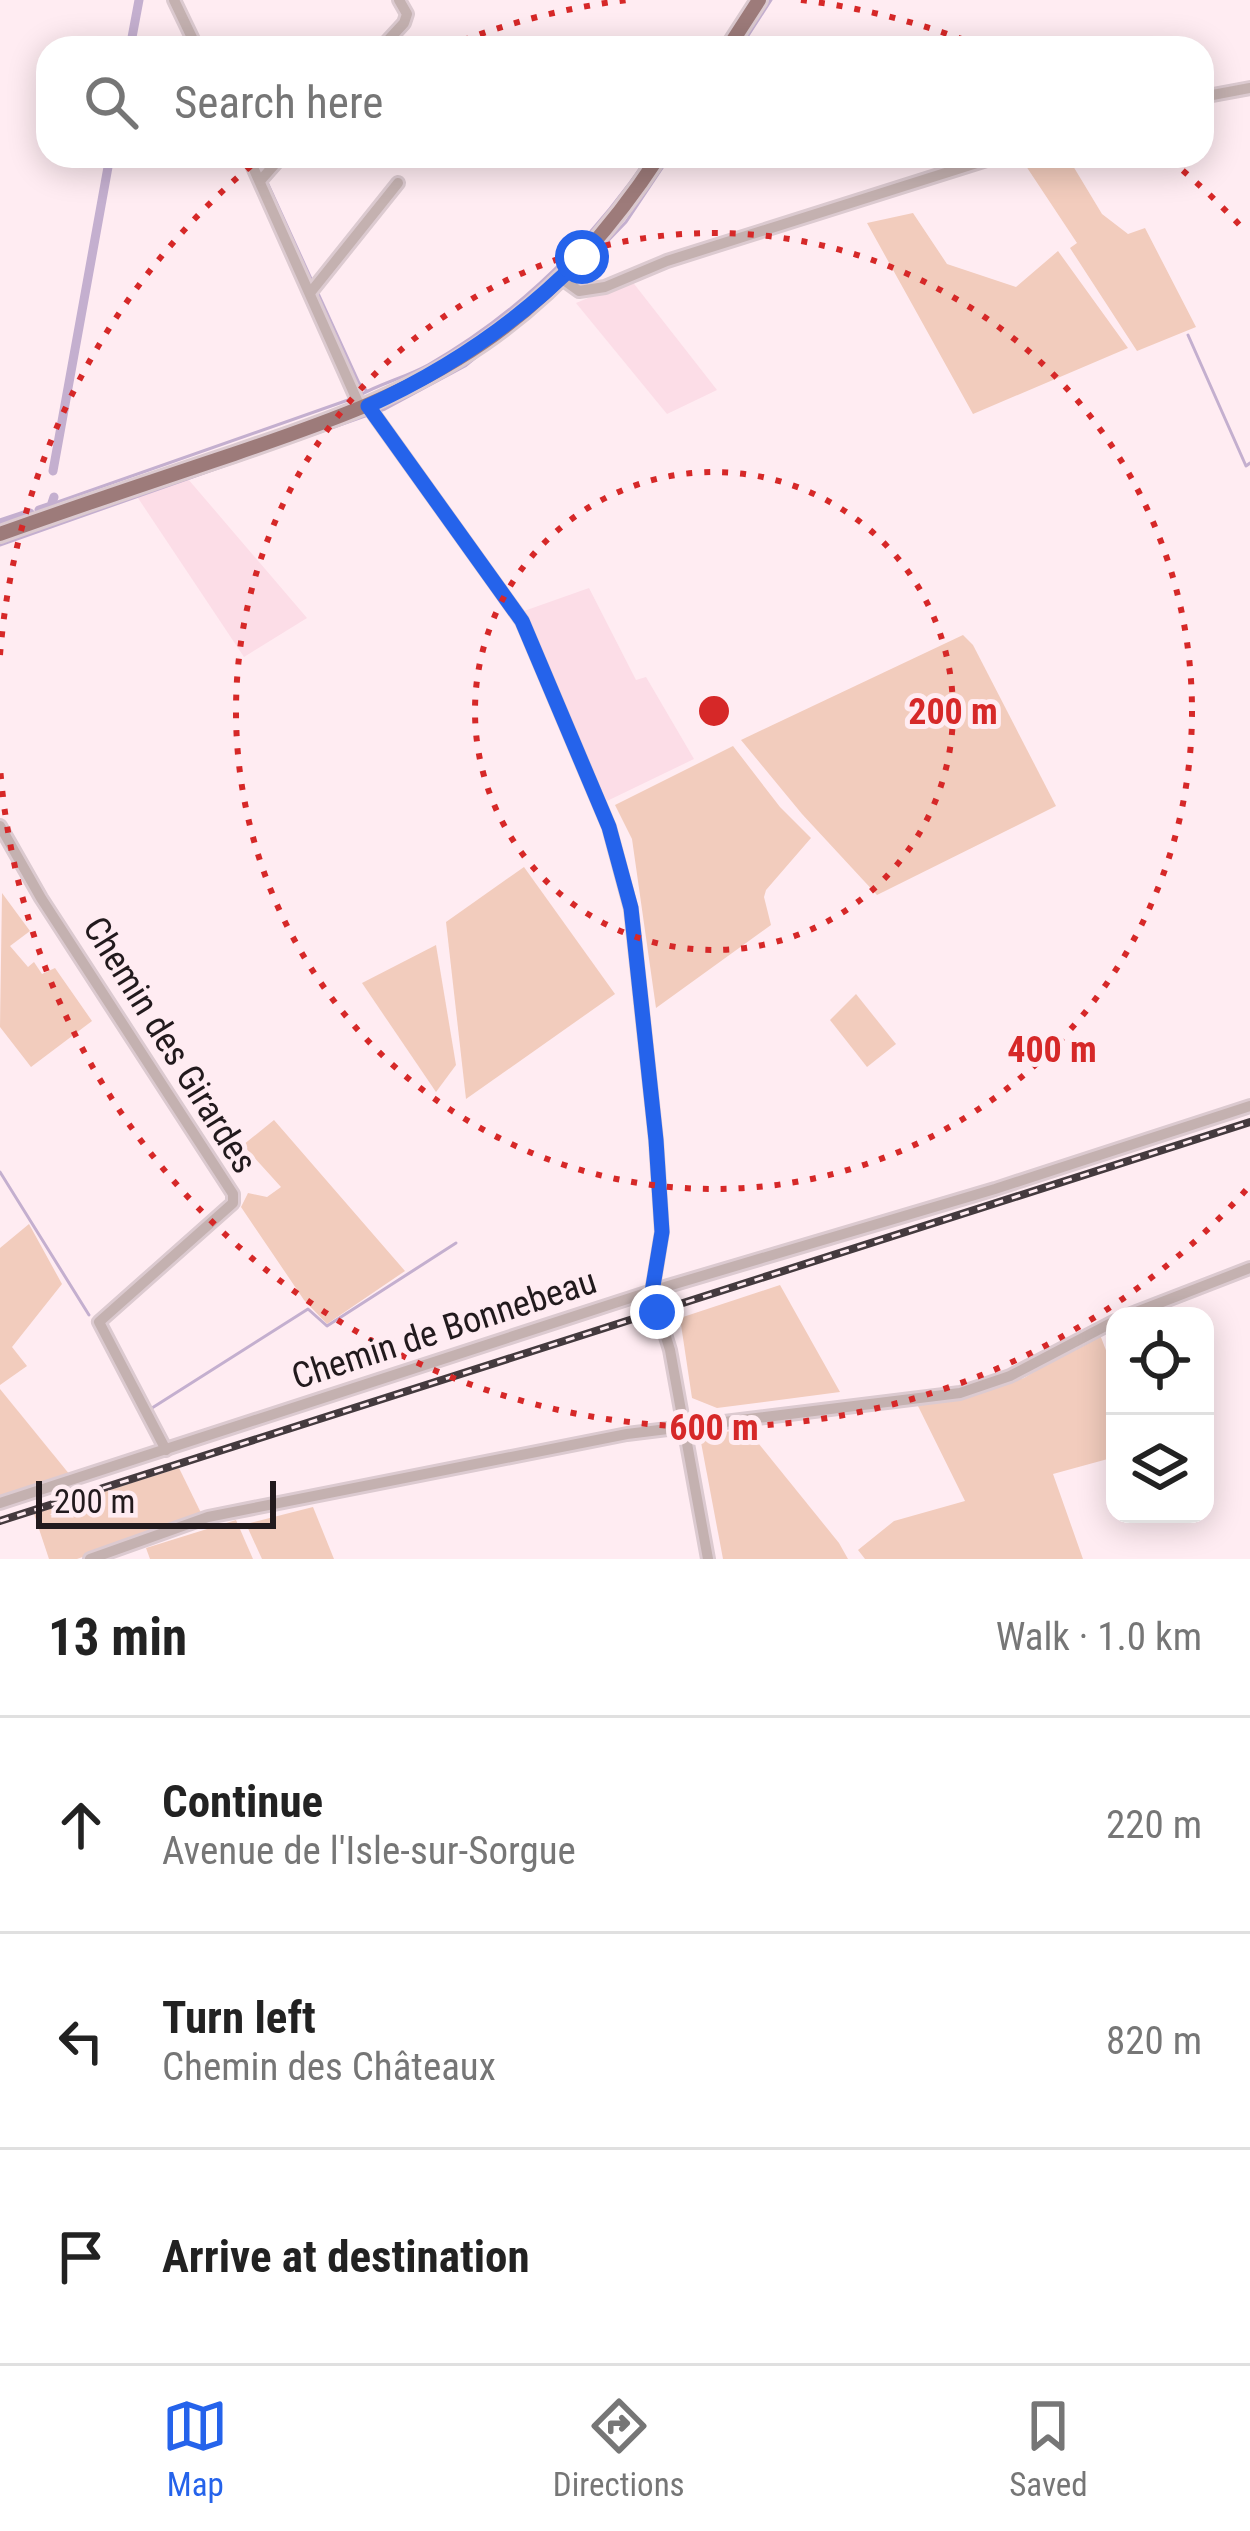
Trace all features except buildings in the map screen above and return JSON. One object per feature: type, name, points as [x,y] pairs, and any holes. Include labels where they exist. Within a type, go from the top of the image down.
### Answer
[{"type":"main road","points":[[736,36],[759,0]]},
{"type":"main road","points":[[0,534],[364,408],[422,380],[487,340],[561,278],[614,219],[650,168]]},
{"type":"street","points":[[174,0],[191,36]]},
{"type":"street","points":[[392,36],[407,14],[399,0]]},
{"type":"street","points":[[1214,95],[1250,88]]},
{"type":"street","points":[[254,168],[364,408],[522,621],[609,827],[631,908],[656,1140],[662,1232],[652,1292],[670,1350],[708,1559]]},
{"type":"street","points":[[260,181],[271,168]]},
{"type":"street","points":[[561,278],[579,291],[604,287],[667,261],[961,168]]},
{"type":"street","points":[[310,293],[398,183]]},
{"type":"street","name":"Chemin des Girardes","points":[[0,826],[41,898],[233,1194],[233,1203],[99,1322],[166,1450]]},
{"type":"street","name":"Chemin de Bonnebeau","points":[[0,1503],[652,1292],[1250,1106]]},
{"type":"street","points":[[1149,1307],[1250,1268]]},
{"type":"street","points":[[90,1559],[208,1516],[684,1426],[960,1393],[1010,1376],[1106,1326]]},
{"type":"shaded area","points":[[1027,168],[1074,168],[1102,214],[1128,234],[1145,228],[1196,327],[1137,351],[1070,248],[1077,243]]},
{"type":"shaded area","points":[[913,213],[947,264],[1016,287],[1058,251],[1128,348],[973,414],[867,223]]},
{"type":"shaded area","points":[[631,280],[717,390],[667,414],[576,303]]},
{"type":"shaded area","points":[[188,479],[307,618],[244,657],[136,495]]},
{"type":"shaded area","points":[[589,588],[636,680],[646,677],[694,759],[607,801],[524,611]]},
{"type":"shaded area","points":[[963,635],[973,645],[1056,806],[877,895],[741,740]]},
{"type":"shaded area","points":[[733,746],[811,838],[766,890],[771,925],[656,1008],[632,839],[615,805]]},
{"type":"shaded area","points":[[524,867],[615,994],[466,1099],[446,922]]},
{"type":"shaded area","points":[[2,893],[30,931],[10,946],[28,967],[34,962],[42,974],[55,968],[92,1021],[31,1067],[0,1027]]},
{"type":"shaded area","points":[[436,945],[456,1065],[436,1092],[362,983]]},
{"type":"shaded area","points":[[856,994],[896,1044],[867,1067],[830,1020]]},
{"type":"shaded area","points":[[274,1120],[405,1271],[327,1324],[304,1300],[241,1207],[248,1193],[267,1197],[281,1187],[243,1145]]},
{"type":"shaded area","points":[[29,1224],[62,1284],[12,1347],[27,1366],[0,1385],[0,1248]]},
{"type":"shaded area","points":[[780,1285],[840,1392],[717,1408],[692,1398],[680,1318]]},
{"type":"shaded area","points":[[1099,1332],[1106,1350],[1106,1459],[1053,1474],[1083,1559],[865,1559],[858,1550],[894,1521],[965,1501],[917,1404],[1024,1378]]},
{"type":"shaded area","points":[[0,1389],[70,1475],[0,1500]]},
{"type":"shaded area","points":[[746,1428],[848,1559],[723,1559],[700,1437]]},
{"type":"shaded area","points":[[179,1468],[202,1515],[77,1559],[49,1559],[34,1514]]},
{"type":"shaded area","points":[[313,1507],[334,1559],[262,1559],[246,1524]]},
{"type":"shaded area","points":[[236,1520],[253,1559],[150,1559],[146,1548]]},
{"type":"waterway","points":[[132,36],[139,0]]},
{"type":"waterway","points":[[728,36],[750,0]]},
{"type":"waterway","points":[[748,36],[771,0]]},
{"type":"waterway","points":[[1214,101],[1241,95]]},
{"type":"waterway","points":[[53,471],[108,168]]},
{"type":"waterway","points":[[360,395],[428,365],[493,323],[577,247],[640,168]]},
{"type":"waterway","points":[[572,278],[626,222],[662,168]]},
{"type":"waterway","points":[[267,182],[313,283]]},
{"type":"waterway","points":[[317,291],[366,390]]},
{"type":"waterway","points":[[1188,335],[1246,466],[1250,463]]},
{"type":"waterway","points":[[0,545],[385,409],[465,366],[486,349]]},
{"type":"waterway","points":[[52,504],[351,399]]},
{"type":"waterway","points":[[39,510],[51,506],[54,497]]},
{"type":"waterway","points":[[0,523],[30,513]]},
{"type":"waterway","points":[[0,1172],[89,1315]]},
{"type":"waterway","points":[[152,1408],[308,1309],[327,1326],[456,1243]]},
{"type":"railway","points":[[0,1521],[1250,1122]]},
{"type":"route","points":[[582,257],[487,340],[368,406],[522,621],[609,827],[631,908],[656,1140],[662,1232],[652,1292],[657,1312]]}]
